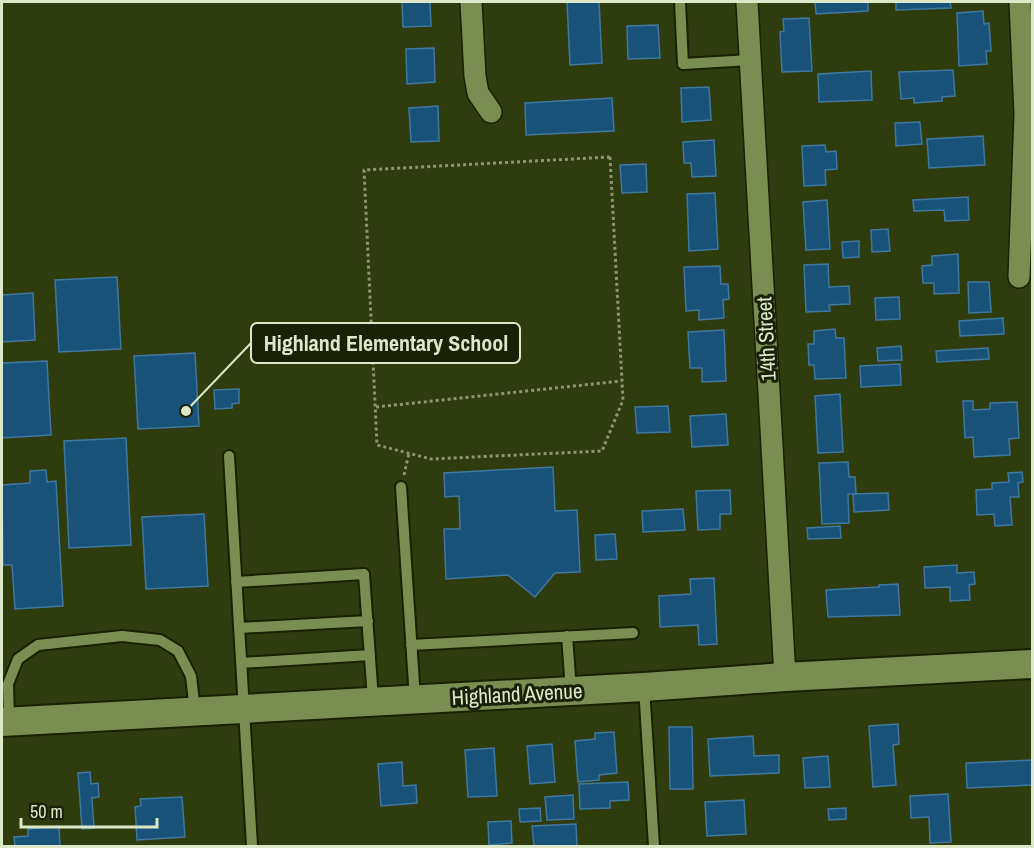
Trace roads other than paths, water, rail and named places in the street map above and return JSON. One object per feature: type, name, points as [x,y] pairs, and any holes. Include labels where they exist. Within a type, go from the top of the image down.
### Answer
[{"type":"main road","name":"Highland Avenue","points":[[5,722],[1032,664]]},
{"type":"street","points":[[471,2],[478,93],[491,112]]},
{"type":"street","name":"14th Street","points":[[747,2],[784,677]]},
{"type":"street","points":[[1019,277],[1025,114],[1020,2]]},
{"type":"lane","points":[[680,2],[683,64],[750,60]]},
{"type":"lane","points":[[229,456],[252,846]]},
{"type":"lane","points":[[401,487],[415,700]]},
{"type":"lane","points":[[236,582],[364,574],[373,702]]},
{"type":"lane","points":[[239,628],[368,621]]},
{"type":"lane","points":[[411,645],[633,633]]},
{"type":"lane","points":[[5,722],[8,684],[18,659],[38,645],[122,636],[160,640],[178,651],[191,676],[195,712]]},
{"type":"lane","points":[[567,636],[571,691]]},
{"type":"lane","points":[[241,663],[370,656]]},
{"type":"lane","points":[[644,687],[654,846]]},
{"type":"place","name":"Highland Elementary School","points":[[186,411]]}]
